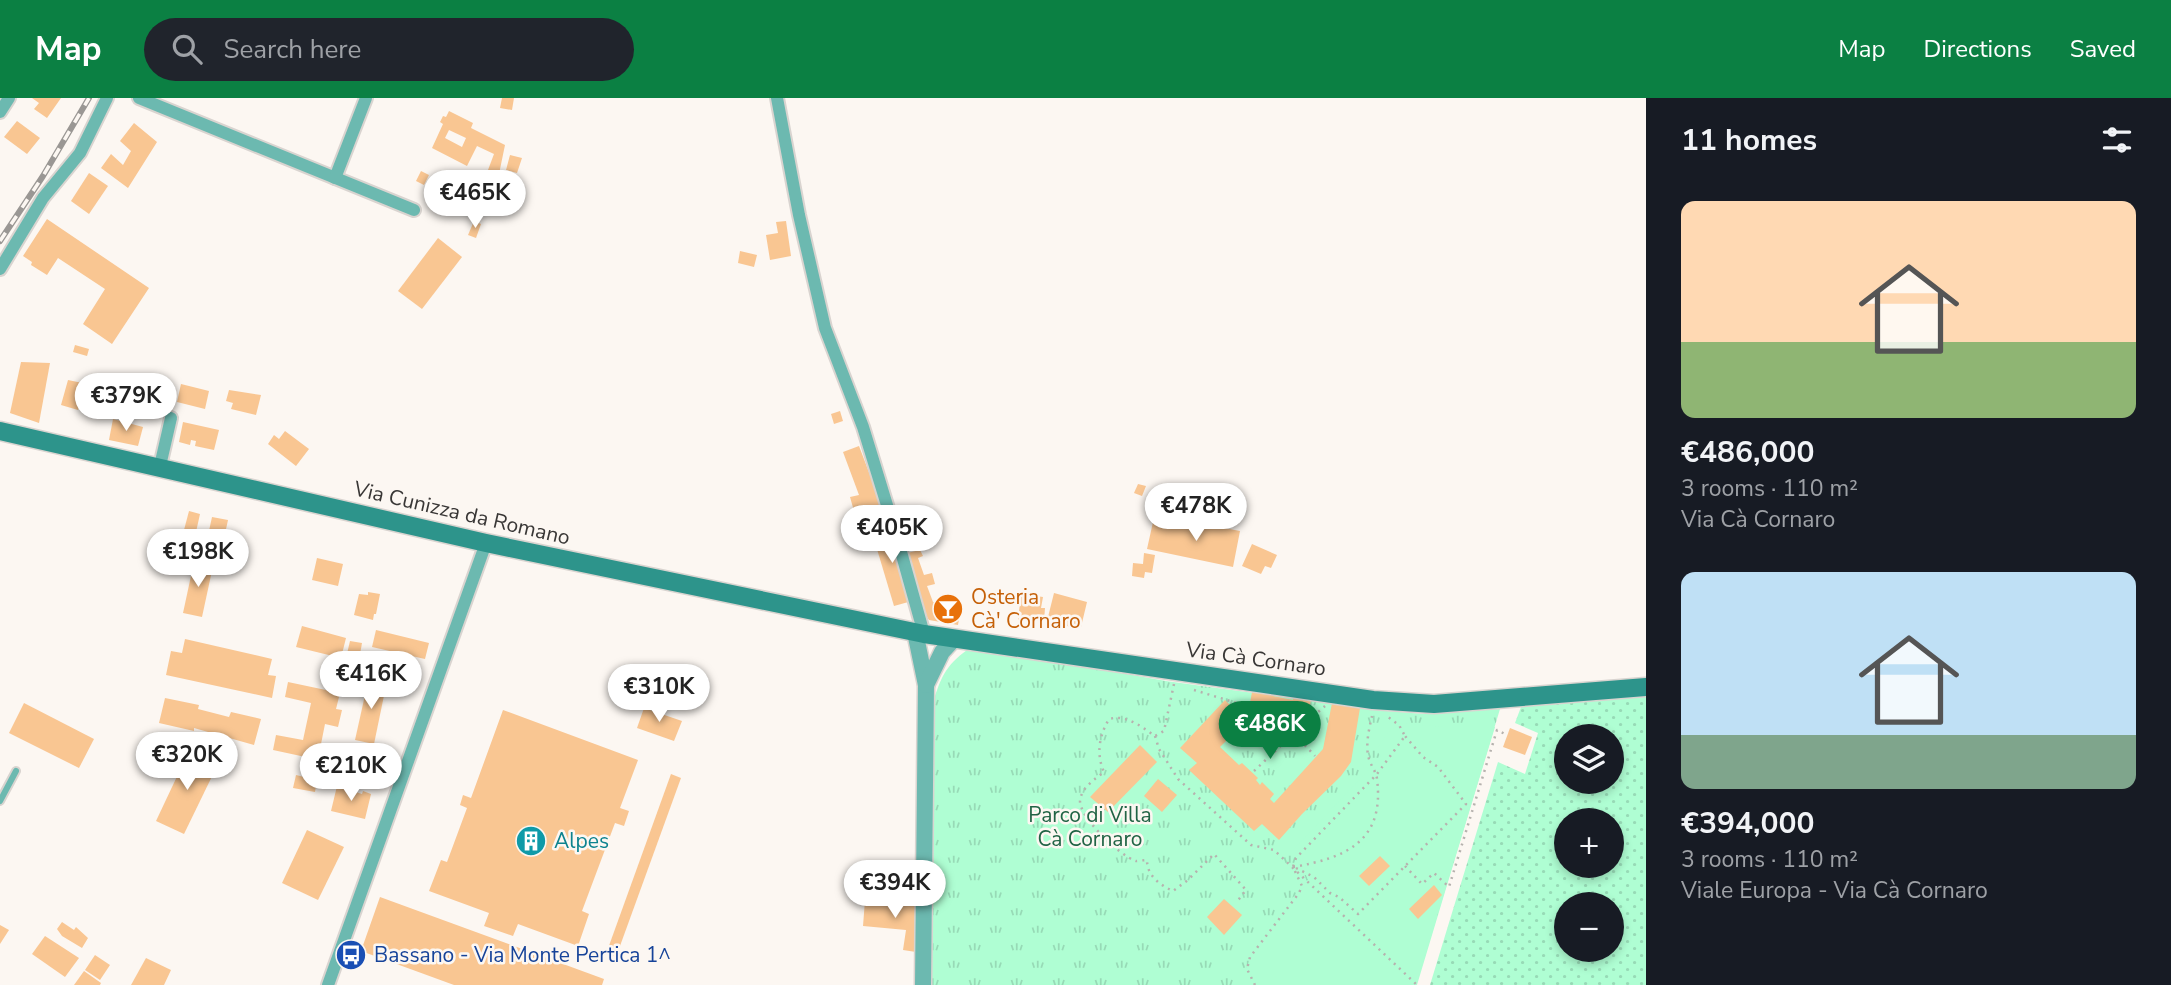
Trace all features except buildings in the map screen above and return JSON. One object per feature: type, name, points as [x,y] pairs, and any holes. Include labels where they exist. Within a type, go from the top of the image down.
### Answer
[{"type":"main road","name":"Via Cunizza da Romano","points":[[0,431],[486,543],[920,633]]},
{"type":"main road","name":"Via Cà Cornaro","points":[[920,633],[1327,693],[1388,709],[1646,687]]},
{"type":"street","points":[[0,112],[9,98]]},
{"type":"street","points":[[0,269],[43,198],[80,153],[107,98]]},
{"type":"street","points":[[139,98],[414,210]]},
{"type":"street","points":[[335,177],[366,98]]},
{"type":"street","points":[[777,98],[799,215],[825,328],[863,427],[898,541],[920,633],[926,685],[922,985]]},
{"type":"street","points":[[160,466],[171,418]]},
{"type":"street","points":[[328,985],[486,543]]},
{"type":"street","points":[[920,633],[939,658]]},
{"type":"street","points":[[926,685],[945,647],[954,639]]},
{"type":"lane","points":[[0,801],[16,771]]},
{"type":"path","points":[[1155,736],[1164,731],[1174,684],[1181,686]]},
{"type":"path","points":[[1193,690],[1253,708]]},
{"type":"path","points":[[1254,771],[1289,738],[1314,726],[1317,713],[1324,709],[1327,693]]},
{"type":"path","points":[[1388,709],[1405,736],[1423,757],[1438,767],[1466,804],[1358,914],[1314,877],[1293,867],[1314,863],[1354,847],[1367,834],[1377,817],[1379,797],[1377,774],[1369,758],[1369,732],[1373,714],[1388,709]]},
{"type":"path","points":[[1236,903],[1247,890],[1213,854],[1188,880],[1173,891],[1153,877],[1147,860],[1136,861],[1123,853],[1095,828],[1084,814],[1080,801],[1085,789],[1104,772],[1099,761],[1102,732],[1110,719],[1117,717],[1128,720],[1155,736],[1159,749],[1178,779],[1251,845],[1274,850],[1417,985]]},
{"type":"path","points":[[1405,866],[1422,884],[1434,873],[1449,887],[1497,730],[1505,734]]},
{"type":"path","points":[[1300,733],[1300,740],[1315,756]]},
{"type":"path","points":[[1255,985],[1247,970],[1250,957],[1302,886],[1293,867],[1296,858],[1377,774],[1405,736]]},
{"type":"green space","name":"Parco di Villa Cà Cornaro","points":[[967,650],[1031,657],[1166,681],[1387,711],[1424,714],[1500,709],[1417,985],[928,985],[933,702],[945,673]]},
{"type":"green space","points":[[1646,696],[1646,985],[1430,985],[1498,762],[1525,774],[1538,733],[1515,723],[1521,707]]},
{"type":"green space","points":[[1403,723],[1442,727],[1495,727],[1416,985],[1242,985],[1252,956],[1267,929],[1309,882],[1294,849],[1381,757],[1377,751],[1381,743],[1391,731]]},
{"type":"railway","points":[[0,241],[43,176],[89,98]]},
{"type":"place","name":"Osteria Cà' Cornaro","points":[[948,609]]},
{"type":"place","name":"Alpes","points":[[531,841]]},
{"type":"place","name":"Bassano - Via Monte Pertica 1^","points":[[351,955]]}]
